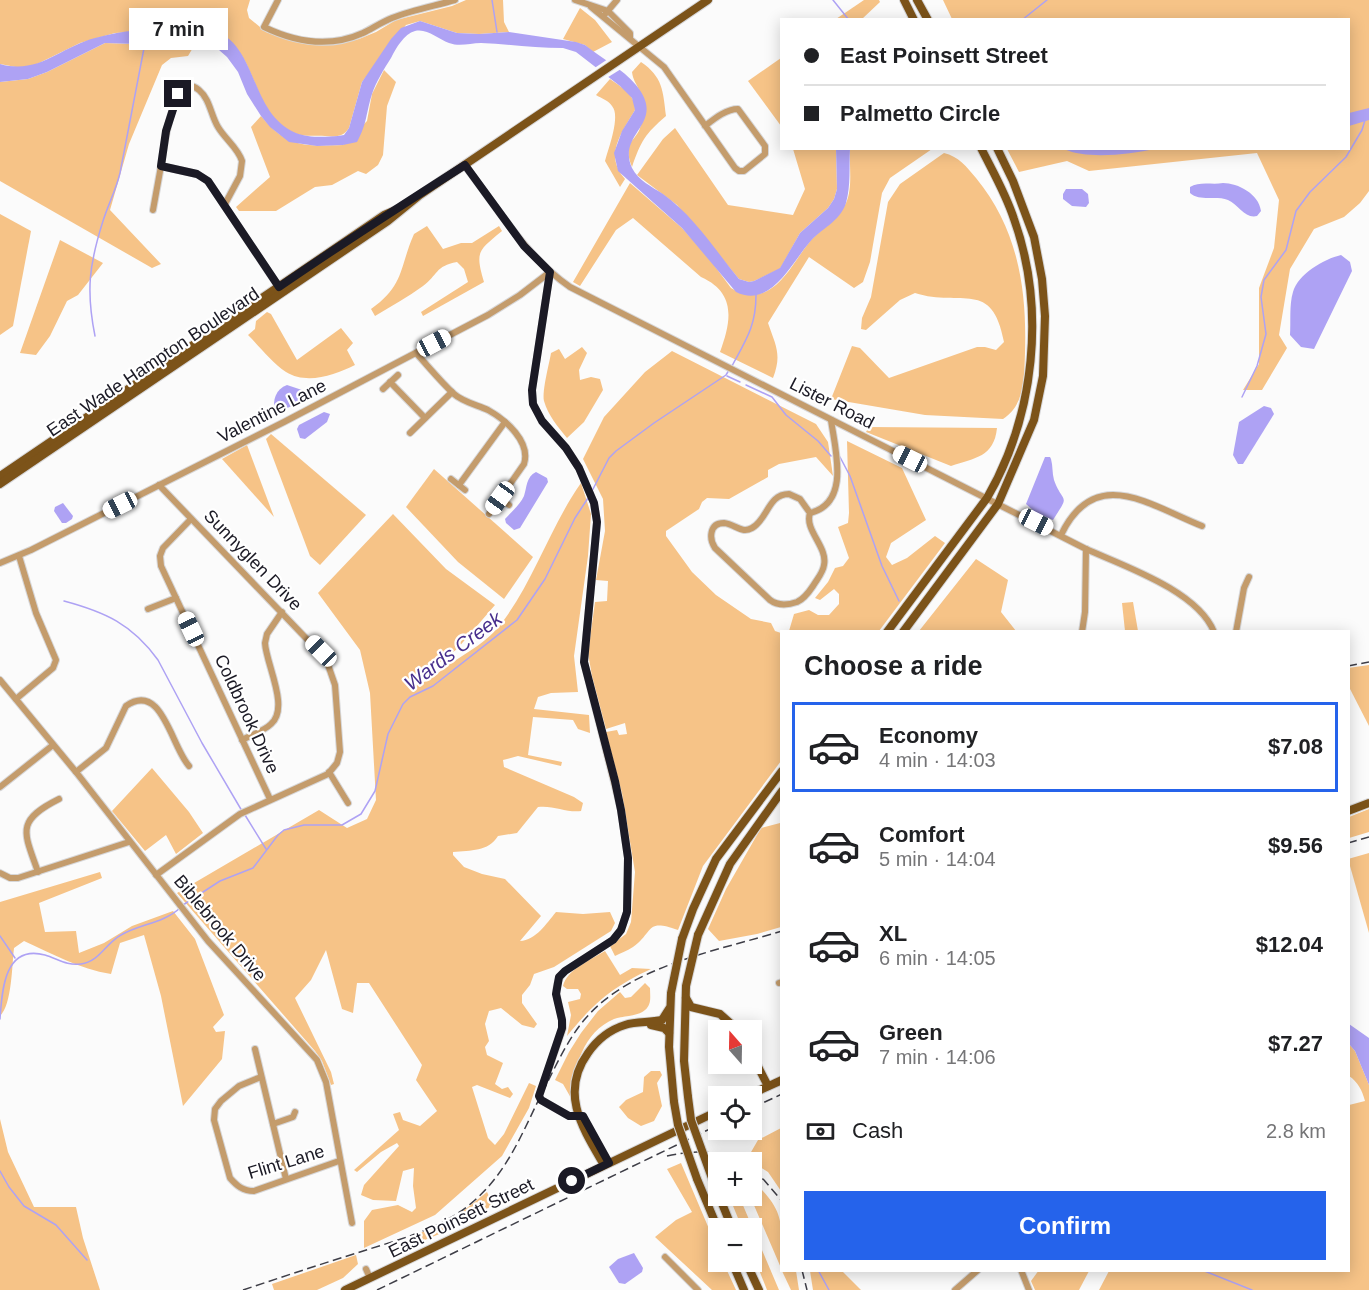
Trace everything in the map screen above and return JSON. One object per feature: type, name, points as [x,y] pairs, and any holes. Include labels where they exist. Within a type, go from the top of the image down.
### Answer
[{"type":"main road","name":"East Wade Hampton Boulevard","points":[[0,476],[17,468],[73,431],[361,235],[384,216],[410,202],[708,0]]},
{"type":"main road","points":[[904,0],[913,18]]},
{"type":"main road","points":[[917,0],[927,18]]},
{"type":"main road","points":[[888,630],[987,498],[999,476],[1020,416],[1029,377],[1034,318],[1030,284],[1016,222],[1008,200],[982,150]]},
{"type":"main road","points":[[904,630],[998,504],[1034,420],[1043,376],[1045,316],[1042,279],[1034,237],[1013,181],[998,150]]},
{"type":"main road","name":"East Wade Hampton Boulevard","points":[[0,484],[17,468]]},
{"type":"main road","points":[[713,1218],[678,1125],[669,1033],[671,993],[682,939],[716,859],[780,774]]},
{"type":"main road","points":[[708,1168],[690,1120],[684,1061],[686,986],[698,935],[730,864],[780,794]]},
{"type":"main road","points":[[1350,810],[1369,803]]},
{"type":"main road","points":[[685,996],[692,1007],[720,1014],[728,1020]]},
{"type":"main road","points":[[606,1164],[581,1116],[574,1096],[576,1077],[581,1064],[594,1045],[606,1034],[624,1025],[662,1020],[669,1009]]},
{"type":"main road","points":[[684,1024],[690,1013],[701,1012],[721,1020]]},
{"type":"main road","points":[[581,1116],[580,1081],[591,1054],[599,1045],[622,1030],[638,1026],[660,1026],[669,1033]]},
{"type":"main road","points":[[757,1074],[765,1088]]},
{"type":"main road","points":[[760,1074],[765,1088]]},
{"type":"main road","points":[[762,1089],[780,1081]]},
{"type":"main road","name":"East Poinsett Street","points":[[345,1290],[708,1116]]},
{"type":"main road","points":[[736,1272],[744,1290]]},
{"type":"main road","points":[[751,1272],[759,1290]]},
{"type":"street","points":[[278,0],[264,27],[296,40],[333,41],[362,33],[400,15],[455,0]]},
{"type":"street","points":[[575,0],[606,14],[630,33],[630,38],[638,47],[666,70],[705,126],[739,171],[744,171],[765,154],[766,147],[738,109],[725,112],[705,126]]},
{"type":"street","points":[[606,14],[617,0]]},
{"type":"street","points":[[153,210],[166,131],[178,94],[188,87],[196,88],[206,99],[218,127],[242,161],[242,171],[225,204]]},
{"type":"street","name":"Lister Road","points":[[465,165],[524,246],[550,272],[581,294],[1178,594],[1201,612],[1213,630]]},
{"type":"street","points":[[161,166],[203,177],[212,185],[280,289]]},
{"type":"street","points":[[550,272],[532,390],[533,404],[542,421],[575,461],[592,498],[597,522],[584,662],[615,781],[627,849],[626,919],[617,936],[565,971],[556,986],[562,1028],[539,1096],[541,1100],[564,1114],[581,1116]]},
{"type":"street","name":"Valentine Lane","points":[[0,563],[19,556],[159,485],[488,315],[520,295],[550,272]]},
{"type":"street","points":[[416,353],[456,396],[489,411],[505,422],[524,444],[524,464],[489,514]]},
{"type":"street","points":[[383,389],[398,375]]},
{"type":"street","points":[[390,382],[425,418]]},
{"type":"street","points":[[410,433],[452,392]]},
{"type":"street","points":[[810,513],[817,511],[828,501],[838,483],[831,420]]},
{"type":"street","points":[[459,485],[505,422]]},
{"type":"street","points":[[451,479],[465,490]]},
{"type":"street","name":"Sunnyglen Drive","points":[[159,485],[321,651],[334,676],[340,752],[329,772]]},
{"type":"street","points":[[789,494],[798,497],[810,513],[809,522],[824,554],[825,563],[809,592],[795,602],[780,605],[773,603],[711,542],[711,532],[717,525],[726,524],[743,530],[754,526],[773,500],[780,495],[789,494]]},
{"type":"street","points":[[1062,535],[1070,517],[1085,503],[1102,495],[1117,494],[1134,498],[1202,526]]},
{"type":"street","points":[[500,498],[509,505]]},
{"type":"street","name":"Coldbrook Drive","points":[[191,519],[163,548],[160,556],[161,566],[270,798]]},
{"type":"street","points":[[1083,630],[1085,621],[1086,549]]},
{"type":"street","points":[[16,699],[53,668],[56,660],[36,614],[19,556]]},
{"type":"street","points":[[1236,630],[1244,588],[1249,577]]},
{"type":"street","points":[[148,609],[176,598]]},
{"type":"street","points":[[242,740],[268,727],[277,716],[278,699],[265,643],[267,634],[282,612]]},
{"type":"street","name":"Biblebrook Drive","points":[[0,680],[76,772],[180,907],[233,970],[317,1060],[326,1082],[352,1222]]},
{"type":"street","points":[[76,772],[106,748],[126,706],[141,700],[150,701],[158,708],[183,759],[189,766]]},
{"type":"street","points":[[0,787],[53,745]]},
{"type":"street","points":[[156,875],[228,821],[270,798],[312,782],[329,772],[348,803]]},
{"type":"street","points":[[38,872],[25,837],[26,829],[33,816],[59,800]]},
{"type":"street","points":[[0,873],[10,878],[18,878],[129,842]]},
{"type":"street","points":[[255,1049],[286,1179]]},
{"type":"street","name":"Flint Lane","points":[[261,1077],[239,1086],[215,1109],[214,1120],[230,1178],[236,1185],[245,1191],[254,1191],[339,1161]]},
{"type":"street","points":[[273,1124],[293,1117],[295,1112]]},
{"type":"street","points":[[665,1257],[698,1290]]},
{"type":"street","points":[[366,1269],[370,1278]]},
{"type":"street","points":[[955,1290],[976,1272]]},
{"type":"street","points":[[1022,1272],[1029,1290]]},
{"type":"shaded area","points":[[0,0],[250,0],[247,10],[249,18],[266,32],[314,45],[359,39],[396,20],[452,6],[466,0],[503,0],[504,22],[509,32],[457,33],[420,21],[406,25],[362,82],[347,131],[336,136],[307,136],[297,134],[280,124],[268,109],[243,58],[233,44],[218,33],[197,28],[115,33],[80,43],[33,66],[21,68],[0,64]]},
{"type":"shaded area","points":[[864,0],[879,0],[880,2],[863,18],[837,18]]},
{"type":"shaded area","points":[[943,0],[1369,0],[1369,191],[1360,203],[1344,217],[1314,229],[1290,269],[1279,335],[1287,348],[1262,390],[1243,390],[1259,364],[1259,288],[1274,248],[1279,200],[1257,153],[1089,171],[1067,161],[1019,172],[1008,150],[1350,150],[1350,18],[952,18]]},
{"type":"shaded area","points":[[580,8],[595,20],[612,42],[593,52],[585,45],[563,39]]},
{"type":"shaded area","points":[[420,21],[457,33],[509,32],[576,42],[585,45],[625,74],[636,85],[644,98],[647,109],[645,119],[630,145],[629,156],[632,168],[642,180],[685,212],[739,279],[754,281],[780,268],[800,233],[828,208],[837,189],[836,150],[850,150],[849,190],[846,203],[835,220],[814,238],[787,272],[769,290],[748,296],[736,292],[682,228],[618,171],[614,153],[622,131],[635,110],[632,98],[576,52],[563,48],[481,43],[457,45],[424,31],[415,31],[404,38],[378,80],[363,130],[357,142],[343,145],[317,146],[289,142],[270,127],[261,116],[247,94],[238,72],[227,57],[219,50],[197,41],[105,43],[47,72],[28,79],[0,82],[0,64],[26,66],[38,63],[95,38],[152,29],[210,29],[226,36],[237,48],[269,110],[281,123],[301,135],[338,136],[344,135],[349,128],[362,82],[401,28]]},
{"type":"shaded area","points":[[170,40],[197,41],[188,56],[171,58],[162,65],[129,144],[110,210],[161,264],[152,268],[0,181],[0,82],[28,79],[47,72],[105,43],[135,44]]},
{"type":"shaded area","points":[[780,59],[780,125],[748,81]]},
{"type":"shaded area","points":[[641,62],[654,73],[661,85],[666,116],[644,138],[632,167],[628,151],[629,145],[640,129],[642,106],[632,72]]},
{"type":"shaded area","points":[[384,70],[396,82],[387,106],[383,155],[378,165],[366,174],[358,171],[332,185],[315,187],[276,211],[239,211],[236,207],[270,177],[251,127],[261,116],[288,140],[307,145],[343,145],[367,121],[372,94]]},
{"type":"shaded area","points":[[610,79],[627,92],[635,105],[635,110],[620,136],[615,153],[619,170],[625,179],[620,187],[605,161],[615,125],[614,111],[609,103],[596,95]]},
{"type":"shaded area","points":[[1369,108],[1369,120],[1350,126],[1350,113]]},
{"type":"shaded area","points":[[675,128],[728,205],[793,215],[805,189],[793,150],[836,150],[837,189],[834,199],[828,208],[800,233],[780,269],[754,281],[739,279],[677,205],[637,175],[663,139]]},
{"type":"shaded area","points":[[850,150],[931,150],[890,178],[882,193],[870,262],[863,282],[854,288],[809,257],[768,323],[777,357],[773,378],[720,352],[728,319],[726,300],[721,291],[701,277],[633,218],[616,230],[580,286],[573,282],[630,183],[682,228],[731,288],[748,294],[768,291],[784,277],[808,244],[843,209],[850,183]]},
{"type":"shaded area","points":[[1067,150],[1148,150],[1097,155]]},
{"type":"shaded area","points":[[944,153],[958,159],[966,166],[990,198],[1002,218],[1017,261],[1024,306],[1024,372],[1022,390],[1016,406],[1003,419],[925,415],[831,399],[852,346],[860,348],[889,378],[977,347],[996,350],[1004,342],[999,322],[992,309],[983,302],[915,293],[900,300],[866,330],[861,329],[862,318],[871,297],[888,202],[900,184]]},
{"type":"shaded area","points":[[1223,183],[1241,187],[1252,195],[1261,211],[1257,216],[1245,214],[1228,200],[1203,198],[1190,193],[1190,187],[1194,185]]},
{"type":"shaded area","points":[[1066,189],[1082,189],[1088,194],[1089,203],[1086,207],[1072,206],[1063,199]]},
{"type":"shaded area","points":[[0,214],[31,231],[13,326],[0,335]]},
{"type":"shaded area","points":[[427,226],[443,249],[461,243],[472,243],[499,226],[502,231],[483,248],[479,258],[484,282],[423,316],[421,312],[468,282],[464,269],[457,262],[450,264],[441,268],[417,290],[375,316],[371,309],[396,284],[414,234]]},
{"type":"shaded area","points":[[60,240],[103,263],[78,295],[67,301],[50,336],[36,355],[20,353]]},
{"type":"shaded area","points":[[1341,255],[1350,262],[1352,271],[1314,349],[1301,347],[1290,335],[1291,302],[1296,285],[1312,268]]},
{"type":"shaded area","points":[[267,312],[271,314],[297,360],[341,328],[353,343],[347,350],[355,365],[330,375],[312,378],[294,376],[286,372],[271,360],[248,335],[255,329],[256,321]]},
{"type":"shaded area","points":[[582,347],[587,353],[579,370],[580,380],[591,377],[600,379],[603,390],[584,422],[567,438],[546,406],[545,384],[551,353],[559,349],[565,359]]},
{"type":"shaded area","points":[[672,351],[816,424],[828,442],[833,476],[816,457],[779,464],[768,470],[768,477],[729,499],[707,498],[699,509],[666,531],[666,536],[692,572],[716,595],[751,619],[771,623],[775,631],[780,633],[780,762],[703,866],[678,930],[660,925],[655,926],[633,947],[615,956],[610,946],[626,934],[631,922],[635,872],[622,793],[606,732],[617,730],[619,735],[627,734],[625,723],[606,729],[588,653],[595,602],[607,601],[608,581],[596,580],[605,531],[603,499],[583,459],[604,417],[645,372]]},
{"type":"shaded area","points":[[287,385],[308,392],[294,405],[275,411],[276,395]]},
{"type":"shaded area","points":[[1264,406],[1271,408],[1274,414],[1243,464],[1238,464],[1233,455],[1239,422]]},
{"type":"shaded area","points":[[324,412],[330,414],[327,422],[305,439],[300,438],[297,429],[299,425]]},
{"type":"shaded area","points":[[869,427],[997,428],[992,445],[987,451],[975,458],[951,466],[866,432]]},
{"type":"shaded area","points":[[271,434],[366,515],[320,565],[310,556],[266,439]]},
{"type":"shaded area","points":[[847,441],[902,468],[926,520],[891,543],[886,557],[892,565],[907,558],[935,536],[945,543],[880,630],[789,630],[794,614],[809,610],[818,615],[829,615],[839,604],[839,594],[834,589],[820,600],[815,598],[828,582],[835,568],[843,566],[849,558],[838,527],[848,523]]},
{"type":"shaded area","points":[[247,445],[274,517],[222,459]]},
{"type":"shaded area","points":[[1045,457],[1051,459],[1054,480],[1064,499],[1053,520],[1035,512],[1026,504]]},
{"type":"shaded area","points":[[434,469],[533,557],[504,599],[458,562],[406,507]]},
{"type":"shaded area","points":[[536,472],[547,478],[548,482],[520,528],[514,530],[505,519],[524,496],[529,479]]},
{"type":"shaded area","points":[[581,483],[591,514],[588,556],[574,656],[578,692],[551,693],[538,697],[534,709],[589,715],[590,733],[578,729],[573,720],[533,717],[528,755],[562,762],[561,766],[518,756],[503,760],[504,767],[574,797],[583,803],[581,811],[538,807],[517,833],[498,836],[484,848],[453,852],[453,855],[464,867],[505,879],[541,916],[520,941],[536,935],[556,912],[583,914],[610,912],[615,923],[611,931],[554,967],[534,974],[530,985],[522,995],[522,1003],[537,1024],[534,1028],[522,1025],[501,1008],[489,1011],[485,1024],[489,1041],[485,1047],[487,1055],[503,1063],[495,1084],[502,1089],[508,1087],[513,1094],[510,1098],[477,1085],[472,1087],[488,1138],[495,1145],[504,1134],[529,1083],[536,1086],[529,1108],[502,1156],[435,1215],[364,1248],[364,1221],[372,1210],[398,1205],[412,1212],[416,1208],[413,1186],[414,1168],[403,1171],[396,1201],[373,1200],[361,1195],[364,1185],[399,1146],[397,1143],[381,1152],[357,1172],[354,1170],[399,1130],[393,1114],[400,1112],[403,1120],[420,1126],[437,1111],[416,1080],[422,1065],[369,983],[357,983],[353,1013],[342,1009],[326,950],[311,980],[295,998],[331,1072],[334,1084],[331,1085],[322,1061],[315,1051],[177,893],[319,810],[347,828],[367,819],[376,800],[370,693],[360,650],[318,593],[393,514],[446,569],[495,605],[457,649],[422,676],[415,686],[477,646],[501,624],[523,590]]},
{"type":"shaded area","points":[[63,503],[73,516],[66,523],[62,523],[54,511],[55,507]]},
{"type":"shaded area","points":[[976,559],[1008,580],[1001,612],[1015,630],[920,630]]},
{"type":"shaded area","points":[[1133,602],[1138,630],[1125,630],[1122,603]]},
{"type":"shaded area","points":[[1369,665],[1369,726],[1350,689],[1350,668]]},
{"type":"shaded area","points":[[152,768],[189,812],[203,833],[176,854],[166,835],[145,851],[112,811]]},
{"type":"shaded area","points":[[1369,809],[1369,832],[1350,838],[1350,817]]},
{"type":"shaded area","points":[[780,823],[780,927],[719,941],[708,929],[726,889],[761,828]]},
{"type":"shaded area","points":[[1369,853],[1369,933],[1350,866],[1350,858]]},
{"type":"shaded area","points":[[100,872],[102,878],[39,903],[45,932],[76,931],[79,953],[104,943],[132,926],[173,911],[195,939],[224,1015],[213,1027],[216,1032],[225,1031],[222,1059],[183,1106],[161,996],[144,935],[120,943],[111,974],[77,965],[24,941],[14,948],[9,994],[4,1011],[0,1016],[0,902]]},
{"type":"shaded area","points":[[605,951],[620,975],[632,968],[651,969],[614,989],[586,1014],[567,1036],[571,1015],[568,1002],[580,999],[581,994],[578,989],[567,989],[563,986],[565,980],[581,965]]},
{"type":"shaded area","points":[[645,983],[650,988],[650,997],[649,1005],[645,1010],[635,1015],[614,1019],[603,1025],[588,1042],[578,1063],[571,1098],[563,1084],[555,1080],[581,1033],[598,1011],[620,992],[625,998],[631,997]]},
{"type":"shaded area","points":[[1350,1025],[1369,1038],[1369,1085],[1355,1051],[1350,1045]]},
{"type":"shaded area","points":[[1350,1045],[1355,1051],[1369,1085],[1369,1290],[1099,1290],[1108,1272],[1350,1272],[1350,1105],[1365,1101],[1355,1081],[1350,1077]]},
{"type":"shaded area","points":[[651,1071],[660,1071],[662,1075],[657,1083],[662,1106],[654,1121],[641,1126],[628,1118],[619,1107],[626,1100],[643,1092],[644,1077]]},
{"type":"shaded area","points":[[0,1119],[8,1152],[34,1207],[76,1207],[83,1238],[100,1290],[0,1290]]},
{"type":"shaded area","points":[[780,1129],[780,1190],[768,1172],[762,1168],[762,1152],[751,1152],[758,1140],[762,1140]]},
{"type":"shaded area","points":[[681,1163],[708,1226],[708,1272],[728,1272],[736,1290],[712,1290],[655,1237],[676,1220],[692,1212],[667,1169]]},
{"type":"shaded area","points":[[762,1190],[771,1201],[780,1219],[780,1266],[762,1224],[762,1218],[759,1218],[754,1206],[762,1206]]},
{"type":"shaded area","points":[[487,1192],[493,1205],[457,1227],[422,1241],[420,1233],[453,1219]]},
{"type":"shaded area","points":[[733,1206],[743,1206],[748,1218],[738,1218]]},
{"type":"shaded area","points":[[762,1250],[779,1290],[767,1290],[760,1272],[762,1272]]},
{"type":"shaded area","points":[[634,1253],[643,1268],[642,1272],[625,1284],[619,1283],[609,1267],[618,1259]]},
{"type":"shaded area","points":[[356,1255],[358,1264],[343,1278],[317,1290],[274,1290],[272,1284]]},
{"type":"shaded area","points":[[782,1272],[796,1272],[799,1290],[791,1290]]},
{"type":"shaded area","points":[[810,1272],[843,1272],[861,1290],[813,1290]]},
{"type":"shaded area","points":[[1038,1272],[1088,1272],[1079,1290],[1035,1290],[1031,1281]]},
{"type":"pier","points":[[608,59],[621,69],[605,79],[593,69]]},
{"type":"waterway","points":[[492,0],[497,32]]},
{"type":"waterway","points":[[833,0],[847,18]]},
{"type":"waterway","points":[[1024,18],[1047,0]]},
{"type":"waterway","points":[[95,336],[90,305],[92,265],[103,221],[120,173],[145,43]]},
{"type":"waterway","points":[[1242,397],[1257,366],[1266,334],[1261,297],[1264,280],[1286,250],[1296,211],[1310,192],[1346,157],[1362,130],[1365,120]]},
{"type":"waterway","name":"Wards Creek","points":[[732,366],[752,324],[756,295]]},
{"type":"waterway","name":"Wards Creek","points":[[592,491],[609,458],[616,451],[726,375],[729,370]]},
{"type":"waterway","points":[[727,376],[740,382]]},
{"type":"waterway","points":[[746,385],[772,397],[786,415],[818,441],[831,456]]},
{"type":"waterway","points":[[840,457],[850,476],[882,566],[899,601]]},
{"type":"waterway","name":"Wards Creek","points":[[183,905],[220,881],[253,868],[284,830],[304,825],[342,825],[361,814],[375,791],[388,734],[403,704],[410,697],[433,686],[517,620],[545,579],[575,518],[588,498]]},
{"type":"waterway","points":[[64,601],[117,621],[128,628],[148,648],[158,660],[202,743],[242,811]]},
{"type":"waterway","points":[[245,815],[266,849]]},
{"type":"waterway","name":"Wards Creek","points":[[0,1019],[4,984],[13,963],[21,956],[31,953],[71,964],[87,963],[121,935],[167,917],[180,908]]},
{"type":"waterway","points":[[0,936],[15,958]]},
{"type":"waterway","points":[[0,1171],[24,1206],[56,1225],[87,1260]]},
{"type":"waterway","points":[[819,1272],[829,1290]]},
{"type":"waterway","points":[[1207,1272],[1252,1290]]},
{"type":"railway","points":[[1350,666],[1369,662]]},
{"type":"railway","points":[[1350,842],[1369,837]]},
{"type":"railway","points":[[243,1290],[406,1237],[435,1226],[463,1210],[487,1189],[506,1163],[567,1045],[585,1019],[604,1001],[626,985],[676,962],[780,932]]},
{"type":"railway","points":[[762,1103],[780,1095]]},
{"type":"railway","points":[[377,1290],[708,1130]]},
{"type":"railway","points":[[667,1156],[708,1153]]},
{"type":"railway","points":[[762,1178],[780,1199]]},
{"type":"railway","points":[[802,1272],[807,1290]]},
{"type":"route","points":[[178,94],[166,131],[161,166],[197,174],[212,185],[279,287],[465,165],[524,246],[550,272],[532,390],[533,404],[538,416],[575,461],[596,509],[597,522],[584,662],[615,781],[626,840],[628,876],[627,912],[621,930],[613,940],[565,971],[559,977],[556,986],[562,1028],[539,1096],[541,1100],[564,1114],[583,1116],[609,1163],[572,1181]]}]
